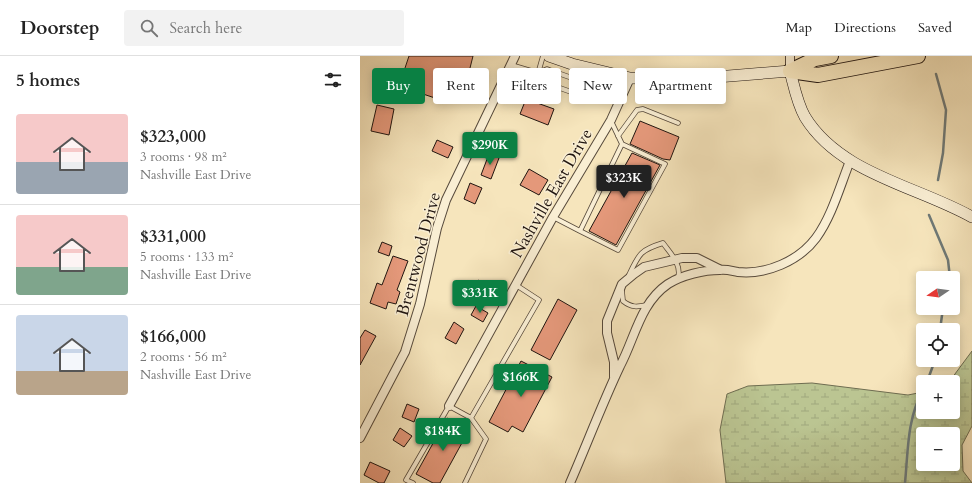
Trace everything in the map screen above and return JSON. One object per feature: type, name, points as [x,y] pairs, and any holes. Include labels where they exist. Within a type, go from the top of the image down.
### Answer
[{"type":"highway","points":[[790,71],[814,59],[831,56]]},
{"type":"highway","points":[[790,71],[818,75],[918,56]]},
{"type":"main road","points":[[549,56],[572,64],[590,68]]},
{"type":"main road","points":[[627,77],[692,79],[790,71],[795,90],[805,116],[821,138],[850,161],[944,203],[972,218]]},
{"type":"street","name":"Brentwood Drive","points":[[509,68],[515,56]]},
{"type":"street","points":[[790,56],[790,71]]},
{"type":"street","name":"Nashville East Drive","points":[[449,406],[553,217],[611,120],[630,78]]},
{"type":"street","name":"Brentwood Drive","points":[[360,438],[405,352],[420,304],[437,228],[446,200],[497,94]]},
{"type":"street","points":[[570,483],[614,378],[648,305],[668,284],[677,280],[698,273],[721,270],[740,272],[762,271],[781,265],[805,250],[816,238],[850,161]]},
{"type":"street","points":[[614,378],[614,362],[607,333],[607,321],[625,282],[644,267],[674,259],[697,258],[721,270]]},
{"type":"lane","points":[[539,68],[543,56]]},
{"type":"lane","points":[[510,65],[520,68]]},
{"type":"lane","points":[[618,136],[637,110],[643,109],[678,123]]},
{"type":"lane","points":[[553,217],[618,250],[665,164],[622,144],[611,120]]},
{"type":"lane","points":[[580,231],[622,144]]},
{"type":"lane","points":[[648,305],[637,307],[629,306],[623,301],[625,282],[640,252],[648,247],[662,243],[674,259],[680,272],[677,280]]},
{"type":"lane","points":[[471,418],[539,300],[516,285]]},
{"type":"lane","points":[[413,483],[406,482],[449,406],[471,418],[486,440],[465,483]]},
{"type":"green space","points":[[972,351],[972,426],[962,445],[963,471],[972,483],[726,483],[720,430],[727,394],[748,386],[812,383],[908,395],[916,393],[916,419],[960,419],[960,375],[954,375]]},
{"type":"building","points":[[409,56],[473,56],[470,68],[433,68],[433,97],[425,95],[425,68],[405,68]]},
{"type":"building","points":[[524,104],[540,104],[554,109],[548,125],[520,114]]},
{"type":"building","points":[[377,105],[394,109],[389,135],[371,131]]},
{"type":"building","points":[[640,121],[679,137],[670,160],[663,159],[630,144]]},
{"type":"building","points":[[437,140],[453,147],[448,158],[432,151]]},
{"type":"building","points":[[632,153],[660,165],[616,245],[589,231]]},
{"type":"building","points":[[489,154],[499,158],[491,179],[481,175]]},
{"type":"building","points":[[529,169],[548,180],[539,195],[520,185]]},
{"type":"building","points":[[470,183],[482,188],[475,204],[464,199]]},
{"type":"building","points":[[382,242],[392,246],[389,256],[378,252]]},
{"type":"building","points":[[393,256],[408,261],[397,290],[400,292],[396,304],[388,302],[386,309],[370,303],[377,283],[382,285]]},
{"type":"building","points":[[478,280],[490,287],[479,306],[467,300]]},
{"type":"building","points":[[558,299],[577,310],[550,360],[531,350]]},
{"type":"building","points":[[476,306],[488,313],[483,322],[471,315]]},
{"type":"building","points":[[454,322],[464,329],[456,344],[445,338]]},
{"type":"building","points":[[365,330],[376,336],[360,365],[360,338]]},
{"type":"building","points":[[521,361],[552,377],[523,432],[512,426],[508,432],[489,422]]},
{"type":"building","points":[[407,404],[419,409],[414,422],[402,417]]},
{"type":"building","points":[[447,418],[469,430],[440,483],[433,483],[416,474]]},
{"type":"building","points":[[400,428],[412,436],[404,447],[393,440]]},
{"type":"building","points":[[370,462],[390,471],[384,483],[379,483],[364,475]]},
{"type":"waterway","points":[[936,74],[946,110],[943,153],[938,180]]},
{"type":"waterway","points":[[929,215],[948,260],[949,271]]},
{"type":"waterway","points":[[941,323],[942,315]]},
{"type":"waterway","points":[[930,375],[932,367]]},
{"type":"waterway","points":[[905,483],[909,436],[916,406]]}]
